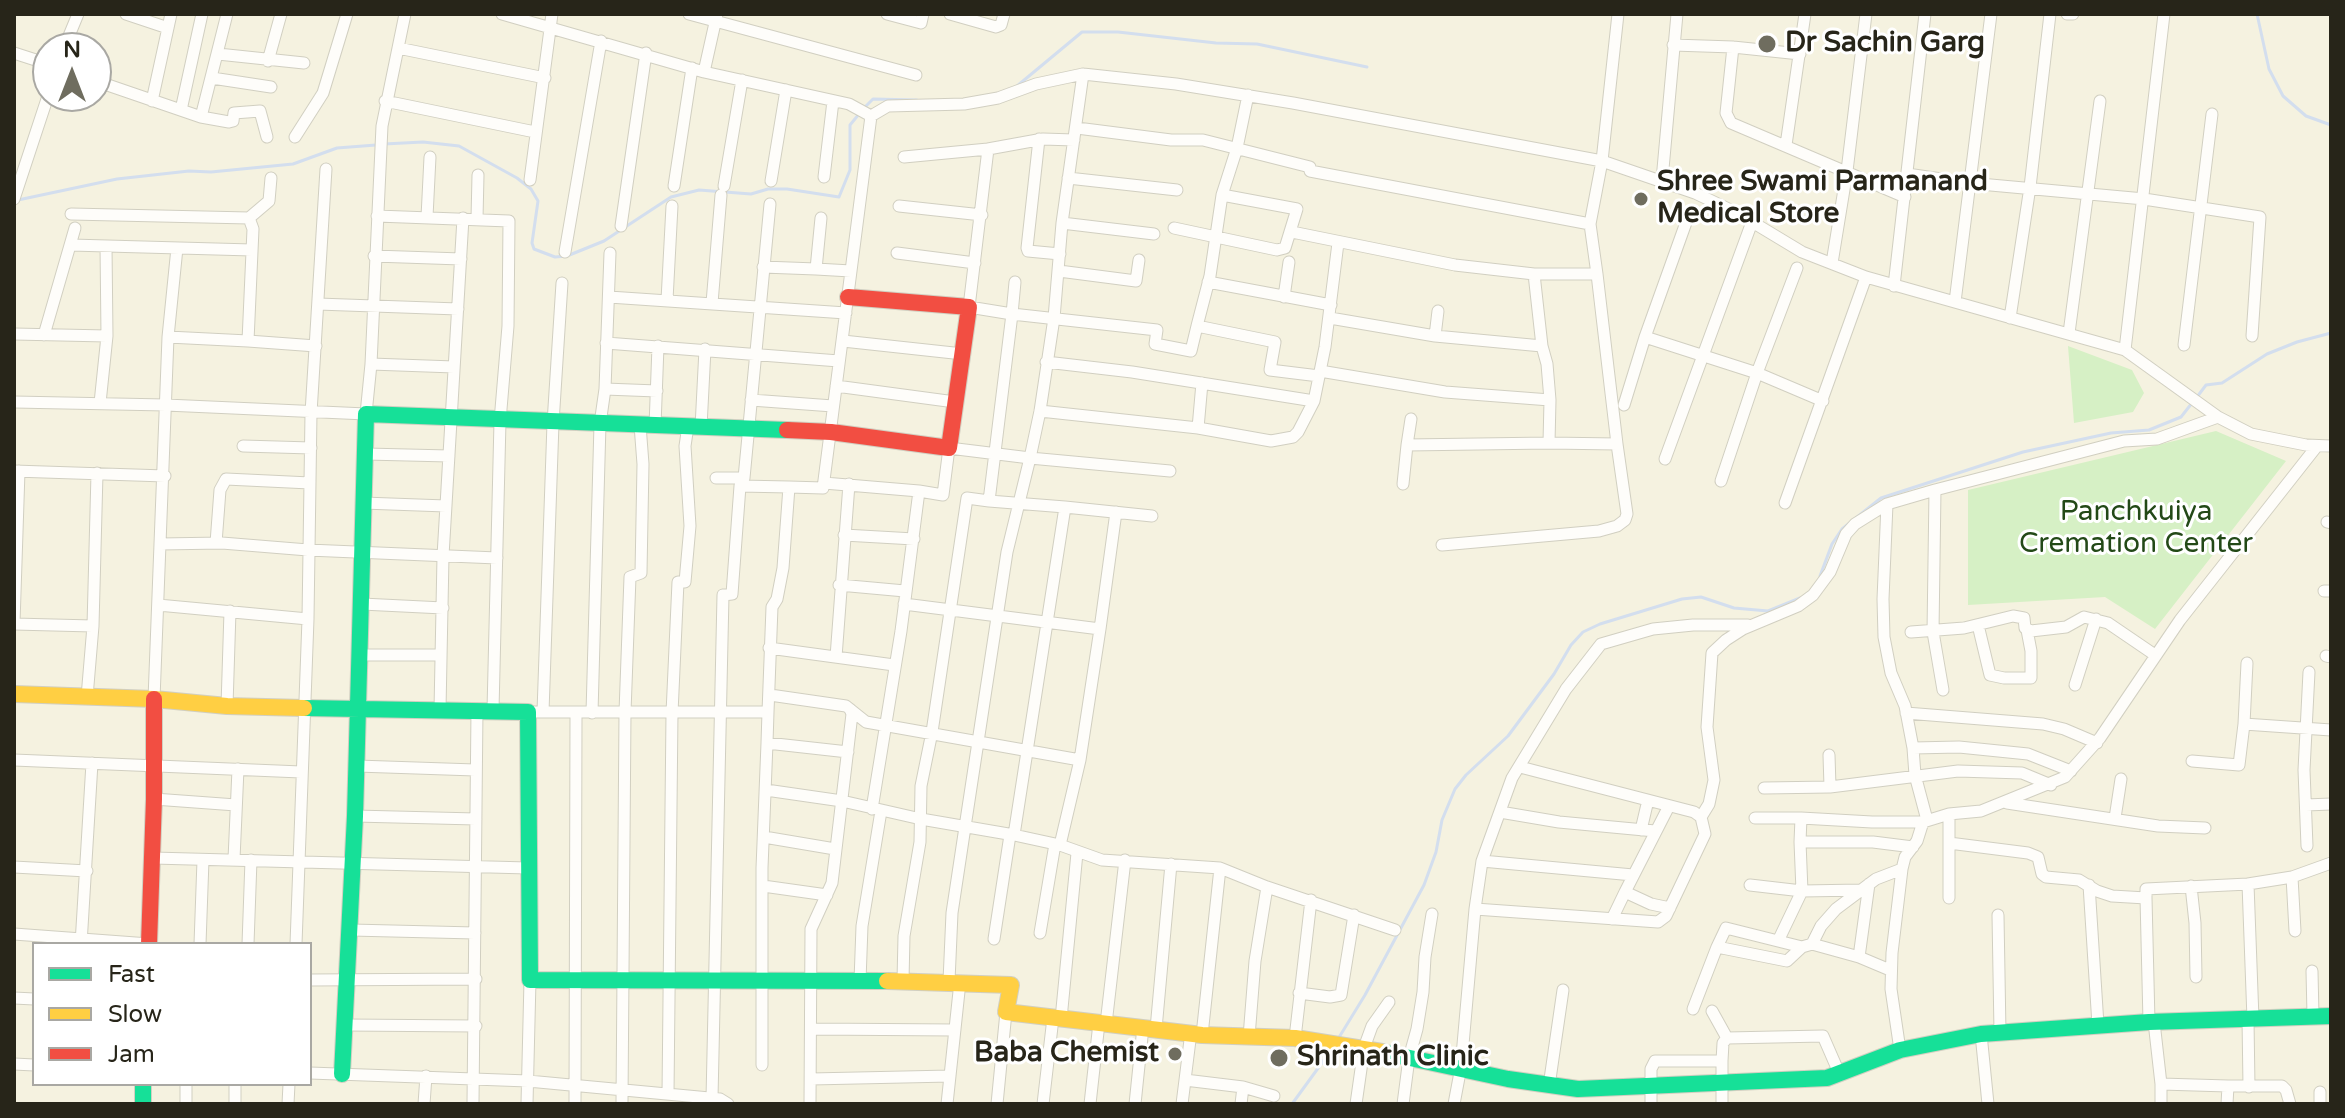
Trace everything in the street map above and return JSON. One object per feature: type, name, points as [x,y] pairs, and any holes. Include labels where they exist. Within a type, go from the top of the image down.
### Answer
[{"type":"street","points":[[126,14],[168,28]]},
{"type":"street","points":[[152,101],[171,14]]},
{"type":"street","points":[[181,110],[202,14]]},
{"type":"street","points":[[201,117],[227,14]]},
{"type":"street","points":[[268,61],[281,14]]},
{"type":"street","points":[[295,137],[323,93],[347,14]]},
{"type":"street","points":[[342,1074],[351,930],[366,414],[371,364],[374,256],[385,101],[405,14]]},
{"type":"street","points":[[502,14],[551,20],[601,41],[698,70],[849,104],[868,115]]},
{"type":"street","points":[[689,14],[716,18],[916,75]]},
{"type":"street","points":[[887,14],[921,23],[923,14]]},
{"type":"street","points":[[950,14],[996,27],[1001,25],[1004,14]]},
{"type":"street","points":[[1442,545],[1599,531],[1617,526],[1627,514],[1590,224],[1602,161],[1618,14]]},
{"type":"street","points":[[1662,180],[1677,14]]},
{"type":"street","points":[[1786,145],[1805,14]]},
{"type":"street","points":[[1832,263],[1847,171],[1866,14]]},
{"type":"street","points":[[1894,286],[1925,14]]},
{"type":"street","points":[[1955,302],[1991,14]]},
{"type":"street","points":[[2010,318],[2030,187],[2050,14]]},
{"type":"street","points":[[2125,350],[2164,14]]},
{"type":"street","points":[[674,186],[698,70],[716,18]]},
{"type":"street","points":[[530,180],[551,20]]},
{"type":"street","points":[[565,252],[601,41]]},
{"type":"street","points":[[1673,45],[1800,54]]},
{"type":"street","points":[[1733,47],[1727,119],[1736,126],[1905,197]]},
{"type":"street","points":[[398,48],[545,78]]},
{"type":"street","points":[[621,226],[646,53]]},
{"type":"street","points":[[218,54],[304,63]]},
{"type":"street","points":[[947,1104],[955,1030],[952,913],[1017,504],[1040,411],[1083,74]]},
{"type":"street","points":[[868,115],[888,106],[964,104],[998,98],[1036,84],[1083,74],[1248,95],[1602,161],[1662,180],[1718,203],[1802,252],[1866,277],[2125,350],[2218,417],[2251,434],[2331,446]]},
{"type":"street","points":[[212,78],[271,87]]},
{"type":"street","points":[[712,303],[722,190],[742,80]]},
{"type":"street","points":[[112,87],[212,121],[229,122],[233,121],[234,113],[260,111],[267,137]]},
{"type":"street","points":[[771,181],[786,90]]},
{"type":"street","points":[[609,297],[759,306],[969,307],[1157,330],[1155,344],[1191,351],[1208,282],[1222,195],[1230,162],[1237,148],[1248,95]]},
{"type":"street","points":[[385,101],[535,132]]},
{"type":"street","points":[[824,177],[833,101]]},
{"type":"street","points":[[2069,333],[2100,101]]},
{"type":"street","points":[[14,199],[17,173],[42,112]]},
{"type":"street","points":[[2184,345],[2212,114]]},
{"type":"street","points":[[716,478],[823,488],[868,115]]},
{"type":"street","points":[[904,157],[988,149],[1075,134],[1203,140],[1310,169],[1590,224]]},
{"type":"street","points":[[1039,139],[1027,248],[1028,251],[1060,254]]},
{"type":"street","points":[[943,495],[982,215],[988,149]]},
{"type":"street","points":[[427,217],[430,157]]},
{"type":"street","points":[[296,942],[308,619],[311,413],[326,169]]},
{"type":"street","points":[[1907,174],[1969,183],[2144,199],[2260,217],[2252,336]]},
{"type":"street","points":[[477,219],[478,175]]},
{"type":"street","points":[[71,214],[249,218],[269,201],[271,178]]},
{"type":"street","points":[[1068,178],[1177,190]]},
{"type":"street","points":[[1174,228],[1281,250],[1288,244],[1298,212],[1295,208],[1222,195]]},
{"type":"street","points":[[712,1099],[723,595],[732,594],[770,204]]},
{"type":"street","points":[[667,300],[672,206]]},
{"type":"street","points":[[899,206],[982,215]]},
{"type":"street","points":[[377,216],[509,221],[508,326],[500,421],[497,558],[485,710],[475,770],[476,1026],[473,1104]]},
{"type":"street","points":[[1624,405],[1688,217]]},
{"type":"street","points":[[248,341],[253,229],[249,218]]},
{"type":"street","points":[[440,710],[443,556],[463,218]]},
{"type":"street","points":[[816,269],[821,218]]},
{"type":"street","points":[[1665,459],[1752,222]]},
{"type":"street","points":[[1062,223],[1154,234]]},
{"type":"street","points":[[44,335],[75,228]]},
{"type":"street","points":[[1292,232],[1455,265],[1534,274],[1597,274]]},
{"type":"street","points":[[1040,411],[1198,428],[1271,441],[1293,437],[1314,401],[1330,318],[1338,243]]},
{"type":"street","points":[[71,245],[252,250]]},
{"type":"street","points":[[100,403],[107,336],[106,246]]},
{"type":"street","points":[[149,942],[154,699],[168,337],[177,248]]},
{"type":"street","points":[[592,713],[600,424],[605,389],[610,253]]},
{"type":"street","points":[[897,253],[975,263]]},
{"type":"street","points":[[374,256],[461,259]]},
{"type":"street","points":[[1059,271],[1136,281],[1139,260]]},
{"type":"street","points":[[1284,297],[1289,262]]},
{"type":"street","points":[[763,267],[851,271]]},
{"type":"street","points":[[1721,481],[1797,268]]},
{"type":"street","points":[[1534,274],[1547,364],[1549,443]]},
{"type":"street","points":[[1785,503],[1866,277]]},
{"type":"street","points":[[989,501],[1015,282]]},
{"type":"street","points":[[1208,282],[1331,305]]},
{"type":"street","points":[[527,1104],[530,980],[528,868],[562,283]]},
{"type":"street","points":[[318,304],[458,309]]},
{"type":"street","points":[[1435,336],[1438,311]]},
{"type":"street","points":[[1330,318],[1435,336],[1542,346]]},
{"type":"street","points":[[1197,326],[1275,342],[1270,370],[1445,392],[1550,400]]},
{"type":"street","points":[[14,334],[107,336]]},
{"type":"street","points":[[168,337],[316,346]]},
{"type":"street","points":[[1645,337],[1757,373],[1823,401]]},
{"type":"street","points":[[843,341],[963,354]]},
{"type":"street","points":[[606,343],[839,361]]},
{"type":"street","points":[[622,1104],[625,712],[630,577],[641,573],[643,464],[647,425],[657,391],[658,346]]},
{"type":"street","points":[[668,1094],[672,713],[678,582],[685,582],[690,526],[685,446],[694,427],[705,349]]},
{"type":"street","points":[[1046,362],[1314,401]]},
{"type":"street","points":[[371,364],[454,367]]},
{"type":"street","points":[[1198,428],[1202,383]]},
{"type":"street","points":[[836,386],[955,402]]},
{"type":"street","points":[[605,389],[657,391]]},
{"type":"street","points":[[751,400],[833,406]]},
{"type":"street","points":[[14,402],[166,405],[500,421],[831,432],[1030,458],[1170,471]]},
{"type":"street","points":[[1701,817],[1709,804],[1714,780],[1707,727],[1712,653],[1726,640],[1798,606],[1813,595],[1830,572],[1846,534],[1866,515],[1887,504],[1935,490],[2124,441],[2157,439],[2218,417]]},
{"type":"street","points":[[1403,484],[1411,419]]},
{"type":"street","points":[[1407,445],[1617,444]]},
{"type":"street","points":[[243,446],[311,448]]},
{"type":"street","points":[[1755,818],[1925,821],[1949,814],[1981,811],[2051,785],[2071,771],[2097,743],[2155,655],[2317,446]]},
{"type":"street","points":[[366,454],[449,456]]},
{"type":"street","points":[[93,626],[14,624],[16,471],[165,476]]},
{"type":"street","points":[[87,697],[93,626],[97,473]]},
{"type":"street","points":[[216,543],[220,490],[226,479],[310,483]]},
{"type":"street","points":[[824,483],[1152,516]]},
{"type":"street","points":[[836,657],[839,585],[849,484]]},
{"type":"street","points":[[762,1065],[769,648],[772,607],[777,599],[783,568],[789,487]]},
{"type":"street","points":[[1935,490],[1933,632],[1943,690]]},
{"type":"street","points":[[860,981],[862,926],[886,725],[919,491]]},
{"type":"street","points":[[903,981],[904,936],[920,842],[921,786],[967,498]]},
{"type":"street","points":[[363,503],[446,506]]},
{"type":"street","points":[[1887,504],[1884,637],[1891,673],[1906,713],[1925,821],[1905,857],[1902,869],[1890,970],[1900,1050]]},
{"type":"street","points":[[994,939],[1065,507]]},
{"type":"street","points":[[1040,933],[1057,845],[1080,760],[1116,512]]},
{"type":"street","points":[[844,535],[914,539]]},
{"type":"street","points":[[160,544],[216,543],[497,558]]},
{"type":"street","points":[[839,585],[905,591]]},
{"type":"street","points":[[362,604],[443,608]]},
{"type":"street","points":[[904,604],[1100,629]]},
{"type":"street","points":[[158,605],[308,619]]},
{"type":"street","points":[[227,706],[230,611]]},
{"type":"street","points":[[1911,632],[1933,632],[2019,616],[2024,618],[2027,630],[2031,678],[1992,677],[1978,625]]},
{"type":"street","points":[[2027,630],[2061,628],[2084,617],[2096,619],[2121,630],[2155,655]]},
{"type":"street","points":[[2075,685],[2096,619]]},
{"type":"street","points":[[1454,1104],[1461,1067],[1482,861],[1512,778],[1566,689],[1601,644],[1653,629],[1693,625],[1755,625]]},
{"type":"street","points":[[769,648],[894,665]]},
{"type":"street","points":[[361,655],[441,655]]},
{"type":"street","points":[[2192,761],[2239,765],[2247,663]]},
{"type":"street","points":[[2307,846],[2304,770],[2309,672]]},
{"type":"street","points":[[14,694],[304,708],[576,714],[768,712]]},
{"type":"street","points":[[770,695],[846,706],[866,722],[1080,760]]},
{"type":"street","points":[[810,1104],[811,929],[832,883],[852,714],[850,709]]},
{"type":"street","points":[[1906,713],[2043,724],[2097,743]]},
{"type":"street","points":[[575,1104],[576,714]]},
{"type":"street","points":[[2244,724],[2331,730]]},
{"type":"street","points":[[767,743],[848,752]]},
{"type":"street","points":[[1913,748],[1959,747],[2016,752],[2071,771]]},
{"type":"street","points":[[1829,755],[1830,787]]},
{"type":"street","points":[[14,760],[301,772]]},
{"type":"street","points":[[14,934],[82,942],[92,763]]},
{"type":"street","points":[[357,766],[475,770]]},
{"type":"street","points":[[1475,909],[1658,922],[1666,916],[1705,834],[1701,817],[1694,812],[1520,767]]},
{"type":"street","points":[[234,859],[238,769]]},
{"type":"street","points":[[1764,788],[1830,787],[1958,771],[2022,773],[2051,785]]},
{"type":"street","points":[[2115,818],[2121,779]]},
{"type":"street","points":[[766,790],[842,801],[1012,835],[1057,845],[1102,860],[1220,868],[1395,930]]},
{"type":"street","points":[[154,799],[236,805]]},
{"type":"street","points":[[1641,830],[1648,800]]},
{"type":"street","points":[[2006,803],[2158,826],[2205,828]]},
{"type":"street","points":[[2306,805],[2331,804]]},
{"type":"street","points":[[1612,919],[1669,806]]},
{"type":"street","points":[[1500,812],[1559,822],[1655,831]]},
{"type":"street","points":[[1949,814],[1949,898]]},
{"type":"street","points":[[355,816],[476,819]]},
{"type":"street","points":[[1779,939],[1802,891],[1801,818]]},
{"type":"street","points":[[764,837],[835,849]]},
{"type":"street","points":[[1800,842],[1873,842],[1913,847]]},
{"type":"street","points":[[1949,843],[2034,855],[2038,857],[2042,874],[2046,877],[2079,880],[2112,896],[2146,898]]},
{"type":"street","points":[[1043,1104],[1077,853]]},
{"type":"street","points":[[153,858],[528,868]]},
{"type":"street","points":[[200,942],[203,860]]},
{"type":"street","points":[[248,942],[251,860]]},
{"type":"street","points":[[1090,1104],[1125,860]]},
{"type":"street","points":[[1482,861],[1633,875]]},
{"type":"street","points":[[2161,1104],[2161,1084],[2151,1022],[2146,889],[2248,884],[2292,877],[2331,863]]},
{"type":"street","points":[[1135,1104],[1149,1028],[1171,864]]},
{"type":"street","points":[[14,867],[87,871]]},
{"type":"street","points":[[1182,1104],[1196,1034],[1220,868]]},
{"type":"street","points":[[1717,947],[1787,961],[1807,946],[1836,909],[1865,887],[1902,869]]},
{"type":"street","points":[[2292,877],[2295,931]]},
{"type":"street","points":[[2248,884],[2249,1087]]},
{"type":"street","points":[[1750,885],[1802,891],[1865,887]]},
{"type":"street","points":[[2089,885],[2098,1025]]},
{"type":"street","points":[[763,886],[827,895]]},
{"type":"street","points":[[2191,886],[2196,977]]},
{"type":"street","points":[[1249,1037],[1255,961],[1267,887]]},
{"type":"street","points":[[1859,957],[1865,887]]},
{"type":"street","points":[[1625,892],[1651,904],[1670,908]]},
{"type":"street","points":[[1295,1038],[1311,900]]},
{"type":"street","points":[[1403,1104],[1409,1058],[1417,1029],[1432,914]]},
{"type":"street","points":[[1299,993],[1341,995],[1354,915]]},
{"type":"street","points":[[1998,915],[2000,1033]]},
{"type":"street","points":[[1693,1009],[1726,928],[1859,957],[1890,970]]},
{"type":"street","points":[[351,930],[475,933]]},
{"type":"street","points":[[2312,971],[2313,1016]]},
{"type":"street","points":[[312,980],[476,979]]},
{"type":"street","points":[[530,980],[903,981],[1011,985],[997,1104]]},
{"type":"street","points":[[1549,1086],[1563,990]]},
{"type":"street","points":[[1356,1104],[1356,1046],[1389,1002]]},
{"type":"street","points":[[1712,1011],[1727,1038]]},
{"type":"street","points":[[1006,1012],[1196,1034],[1295,1038],[1356,1046],[1549,1086],[1612,1088],[1840,1075],[1900,1050],[1981,1034],[2151,1022],[2331,1016]]},
{"type":"street","points":[[345,1025],[476,1026]]},
{"type":"street","points":[[812,1029],[955,1030]]},
{"type":"street","points":[[1981,1034],[1988,1104]]},
{"type":"street","points":[[1727,1038],[1823,1036],[1840,1075]]},
{"type":"street","points":[[1722,1104],[1723,1043],[1727,1038]]},
{"type":"street","points":[[1651,1104],[1651,1069],[1655,1061],[1722,1061]]},
{"type":"street","points":[[312,1073],[528,1081],[622,1089],[652,1098],[668,1094],[712,1099],[728,1104]]},
{"type":"street","points":[[424,1104],[426,1076]]},
{"type":"street","points":[[811,1079],[950,1076]]},
{"type":"street","points":[[1185,1080],[1243,1087],[1274,1096]]},
{"type":"street","points":[[2161,1084],[2282,1086],[2290,1104]]},
{"type":"street","points":[[2227,1104],[2228,1086]]},
{"type":"street","points":[[1241,1104],[1243,1087]]},
{"type":"green space","points":[[2068,346],[2132,370],[2144,393],[2133,412],[2074,423]]},
{"type":"green space","name":"Panchkuiya Cremation Center","points":[[2216,431],[2286,461],[2155,629],[2105,597],[1968,605],[1968,490]]},
{"type":"waterway","points":[[2257,14],[2269,69],[2283,96],[2306,116],[2331,125]]},
{"type":"waterway","points":[[1017,86],[1082,32],[1118,32],[1216,43],[1257,44],[1367,67]]},
{"type":"waterway","points":[[864,108],[873,99],[917,100]]},
{"type":"waterway","points":[[384,144],[423,142],[459,146],[517,178],[531,189],[538,201],[532,243],[534,249],[555,257],[567,256],[604,241],[671,197],[699,190],[751,194],[768,189],[787,189],[839,197],[850,170],[850,125],[859,114]]},
{"type":"waterway","points":[[18,200],[117,179],[293,164],[337,148],[376,145]]},
{"type":"waterway","points":[[2197,397],[2206,385],[2222,383],[2267,354],[2331,333]]},
{"type":"waterway","points":[[1820,576],[1832,544],[1842,529],[1881,498],[2023,452],[2111,433],[2149,430],[2181,417],[2192,403]]},
{"type":"waterway","points":[[1338,1039],[1424,885],[1436,852],[1442,820],[1455,789],[1508,736],[1583,632],[1682,599],[1701,597],[1734,608],[1768,611],[1800,598]]},
{"type":"waterway","points":[[1292,1104],[1332,1049]]},
{"type":"traffic: fast","points":[[342,1074],[355,816],[366,414],[787,430]]},
{"type":"traffic: fast","points":[[304,708],[528,712],[530,980],[887,981]]},
{"type":"traffic: fast","points":[[1382,1052],[1508,1079],[1578,1089],[1827,1078],[1900,1050],[1981,1034],[2149,1022],[2331,1016]]},
{"type":"traffic: fast","points":[[143,1086],[143,1104]]},
{"type":"traffic: slow","points":[[14,694],[304,708]]},
{"type":"traffic: slow","points":[[887,981],[1011,985],[1006,1012],[1202,1035],[1295,1038],[1382,1052]]},
{"type":"traffic: jam","points":[[787,430],[831,432],[949,448],[969,307],[848,297]]},
{"type":"traffic: jam","points":[[149,942],[154,699]]},
{"type":"place","name":"Dr Sachin Garg","points":[[1767,44]]},
{"type":"place","name":"Shree Swami Parmanand Medical Store","points":[[1641,199]]},
{"type":"place","name":"Baba Chemist","points":[[1175,1054]]},
{"type":"place","name":"Shrinath Clinic","points":[[1279,1058]]}]
